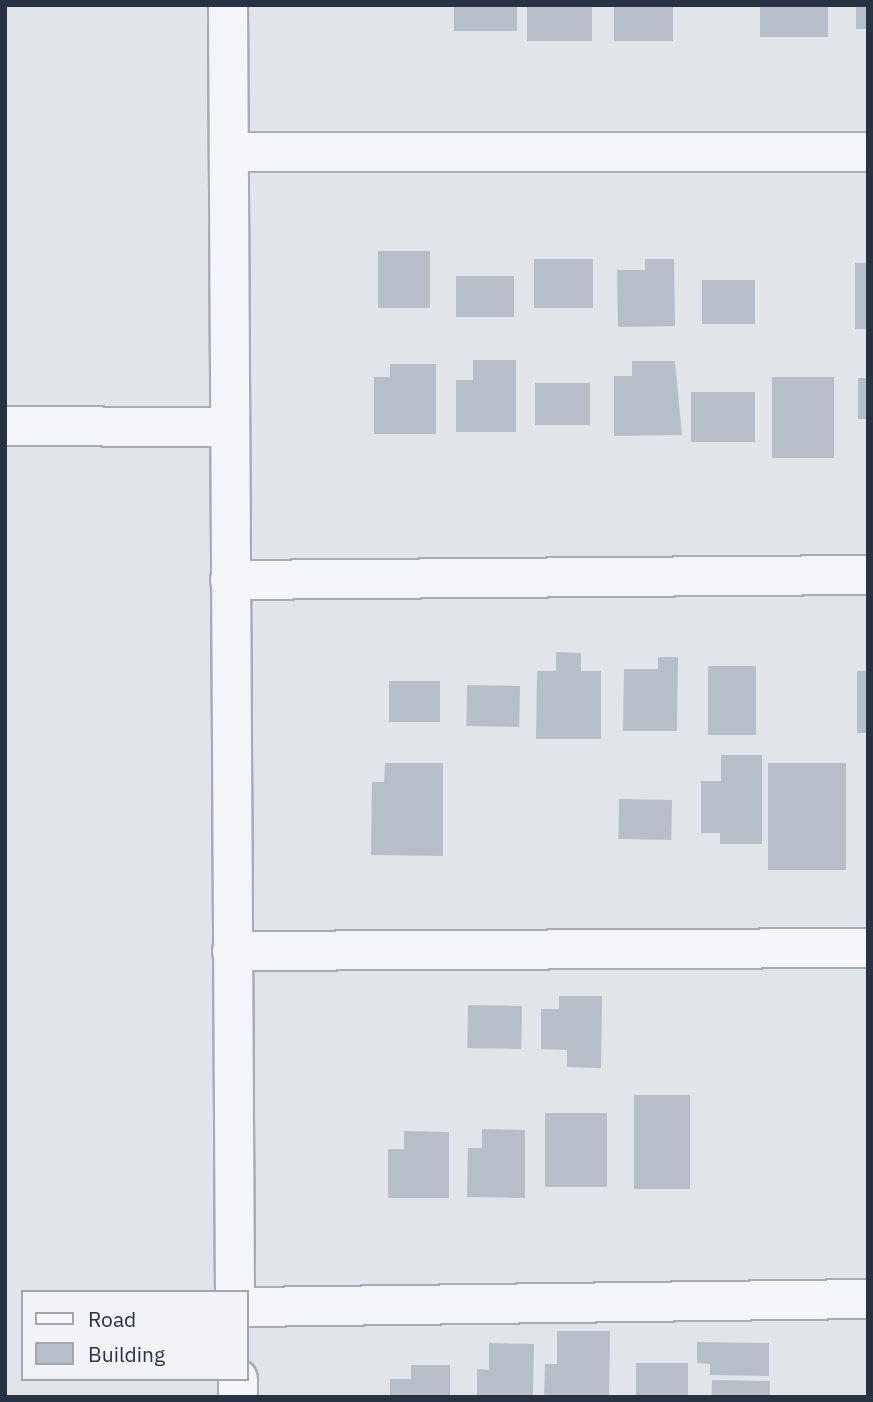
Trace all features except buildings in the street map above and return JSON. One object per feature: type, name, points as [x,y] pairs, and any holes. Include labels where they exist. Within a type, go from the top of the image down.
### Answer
[{"type":"street","points":[[228,5],[235,1290]]},
{"type":"street","points":[[229,152],[868,152]]},
{"type":"street","points":[[5,426],[230,427]]},
{"type":"street","points":[[230,580],[868,575]]},
{"type":"street","points":[[232,951],[868,948]]},
{"type":"street","points":[[248,1307],[868,1299]]}]
